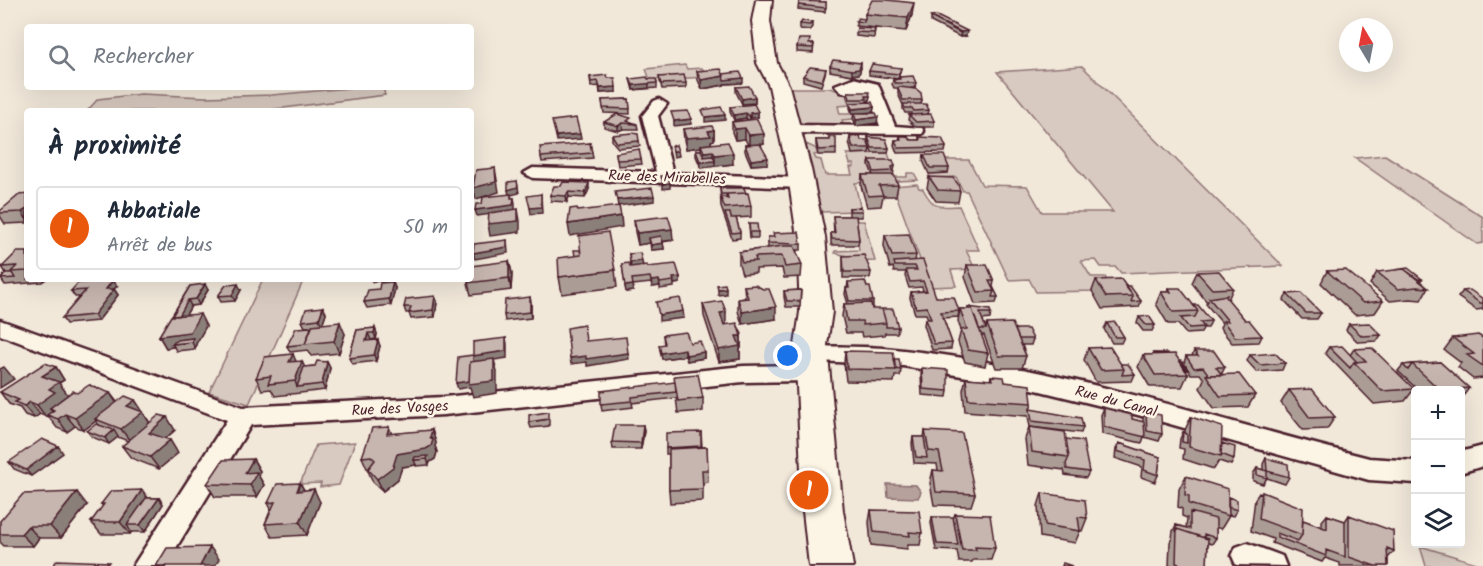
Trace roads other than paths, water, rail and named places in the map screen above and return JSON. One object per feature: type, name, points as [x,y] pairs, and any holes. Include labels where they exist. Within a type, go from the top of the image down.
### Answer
[{"type":"main road","points":[[764,0],[762,27],[754,43],[755,55],[761,70],[780,98],[789,130],[802,183],[815,284],[816,312],[811,338],[823,511],[831,566]]},
{"type":"street","points":[[876,93],[888,125],[885,131]]},
{"type":"street","points":[[659,104],[650,116],[666,178]]},
{"type":"street","points":[[789,130],[916,130]]},
{"type":"street","name":"Rue des Mirabelles","points":[[533,173],[802,183]]},
{"type":"street","name":"Rue des Vosges","points":[[0,327],[182,396],[243,416],[444,406],[728,375],[813,363]]},
{"type":"street","name":"Rue du Canal","points":[[813,363],[886,356],[945,363],[1061,387],[1369,470],[1411,472]]},
{"type":"street","points":[[148,566],[243,416]]},
{"type":"street","points":[[1465,462],[1483,456]]},
{"type":"place","name":"Abbatiale","points":[[809,490]]}]
